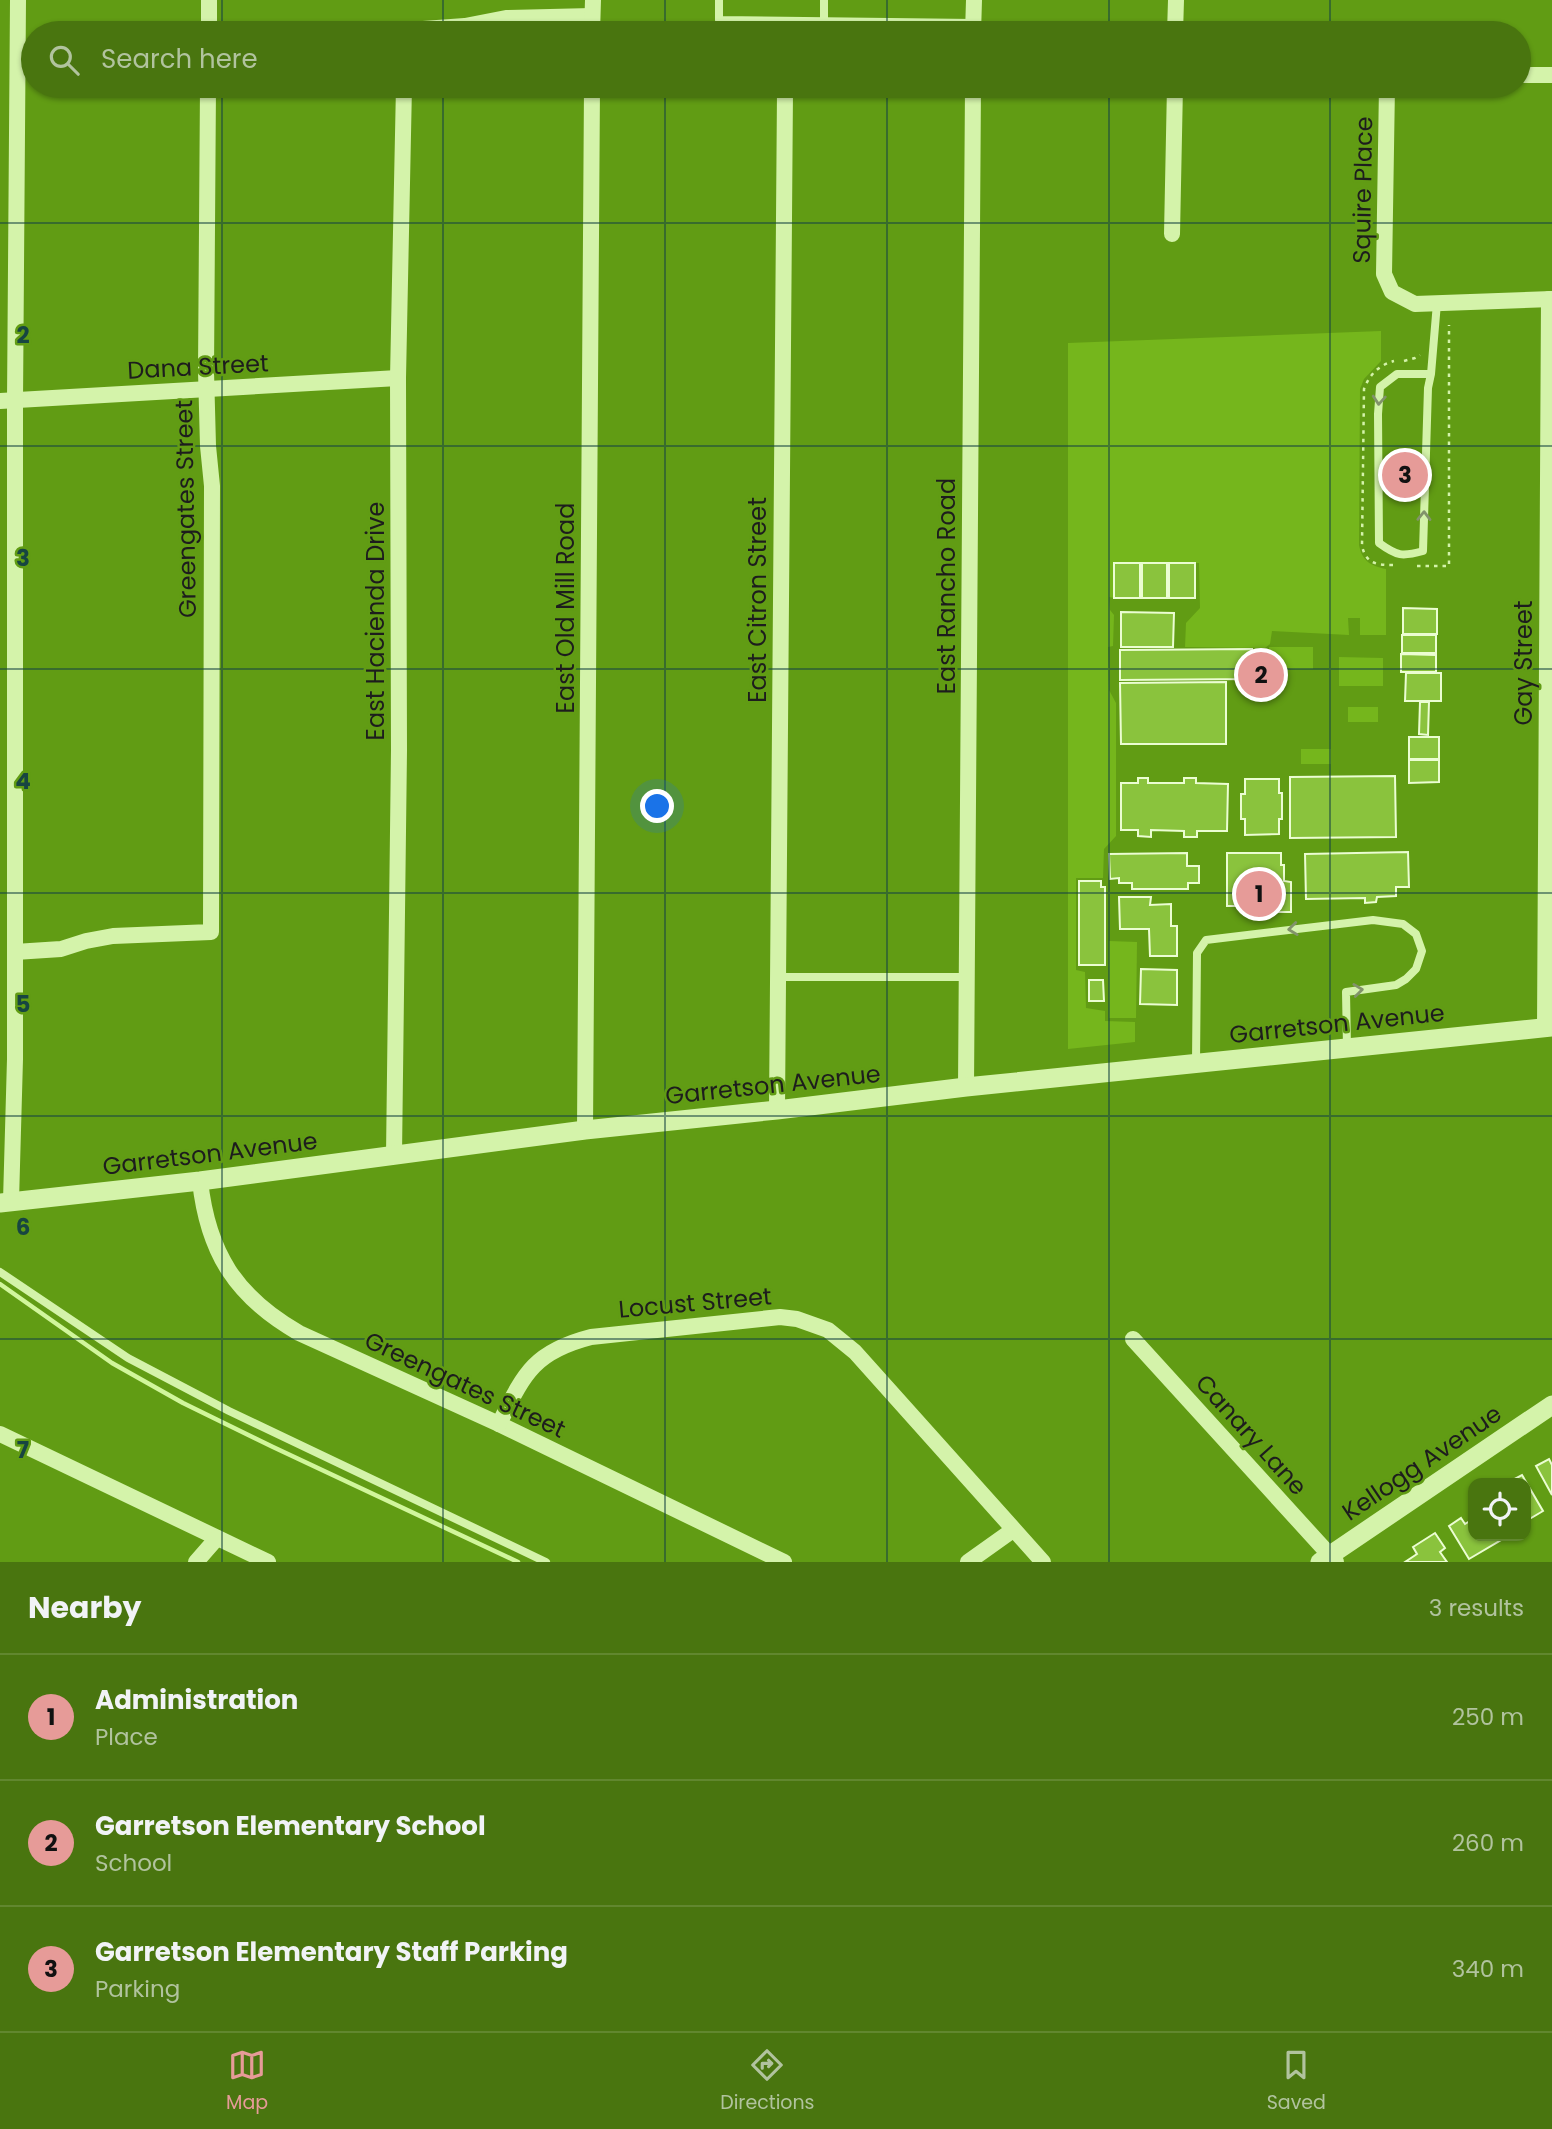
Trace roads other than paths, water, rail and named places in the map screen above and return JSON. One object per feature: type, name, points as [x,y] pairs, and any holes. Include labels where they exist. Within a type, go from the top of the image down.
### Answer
[{"type":"street","points":[[6,1202],[8,1060],[15,952],[8,400],[18,0]]},
{"type":"street","points":[[209,0],[209,21]]},
{"type":"street","points":[[974,0],[974,21]]},
{"type":"street","points":[[1175,21],[1176,0]]},
{"type":"street","points":[[491,21],[593,8]]},
{"type":"street","points":[[1531,75],[1552,75]]},
{"type":"street","name":"Greengates Street","points":[[15,952],[61,949],[113,936],[211,932],[212,486],[206,389],[208,98]]},
{"type":"street","name":"East Hacienda Drive","points":[[394,1156],[399,750],[398,378],[404,98]]},
{"type":"street","name":"East Old Mill Road","points":[[585,1130],[592,98]]},
{"type":"street","name":"East Citron Street","points":[[777,1110],[786,98]]},
{"type":"street","name":"East Rancho Road","points":[[966,1087],[973,98]]},
{"type":"street","points":[[1172,234],[1175,98]]},
{"type":"street","name":"Squire Place","points":[[1387,98],[1384,274],[1392,292],[1415,304],[1437,303]]},
{"type":"street","points":[[1437,303],[1551,299]]},
{"type":"street","name":"Gay Street","points":[[1549,1028],[1551,299]]},
{"type":"street","name":"Dana Street","points":[[8,400],[398,378]]},
{"type":"street","name":"Garretson Avenue","points":[[6,1202],[200,1181],[585,1130],[966,1087],[1549,1028]]},
{"type":"street","name":"Greengates Street","points":[[200,1181],[202,1204],[225,1266],[256,1304],[278,1320],[299,1333],[499,1424],[784,1562]]},
{"type":"street","name":"Locust Street","points":[[499,1424],[523,1378],[538,1361],[554,1349],[571,1342],[591,1337],[760,1318],[797,1319],[828,1330],[855,1352],[1043,1562]]},
{"type":"street","name":"Canary Lane","points":[[1133,1339],[1329,1560]]},
{"type":"street","name":"Kellogg Avenue","points":[[1329,1560],[1552,1405]]},
{"type":"street","points":[[0,1434],[268,1562]]},
{"type":"street","points":[[968,1562],[1013,1530]]},
{"type":"street","points":[[196,1562],[217,1538]]},
{"type":"lane","points":[[719,0],[719,20],[824,21],[824,0]]},
{"type":"lane","points":[[1431,374],[1397,374],[1380,387],[1379,543],[1396,555],[1423,551],[1428,388],[1431,374],[1437,303]]},
{"type":"lane","points":[[1196,1063],[1196,953],[1206,940],[1373,920],[1403,924],[1416,934],[1422,951],[1416,968],[1396,985],[1346,992],[1347,1047]]},
{"type":"lane","points":[[778,977],[967,977]]},
{"type":"lane","points":[[0,1272],[128,1358],[229,1411],[546,1562]]},
{"type":"waterway","points":[[0,1284],[112,1363],[183,1403],[518,1562]]},
{"type":"place","name":"Garretson Elementary Staff Parking","points":[[1405,475]]},
{"type":"place","name":"Garretson Elementary School","points":[[1261,675]]},
{"type":"place","name":"Administration","points":[[1259,894]]}]
